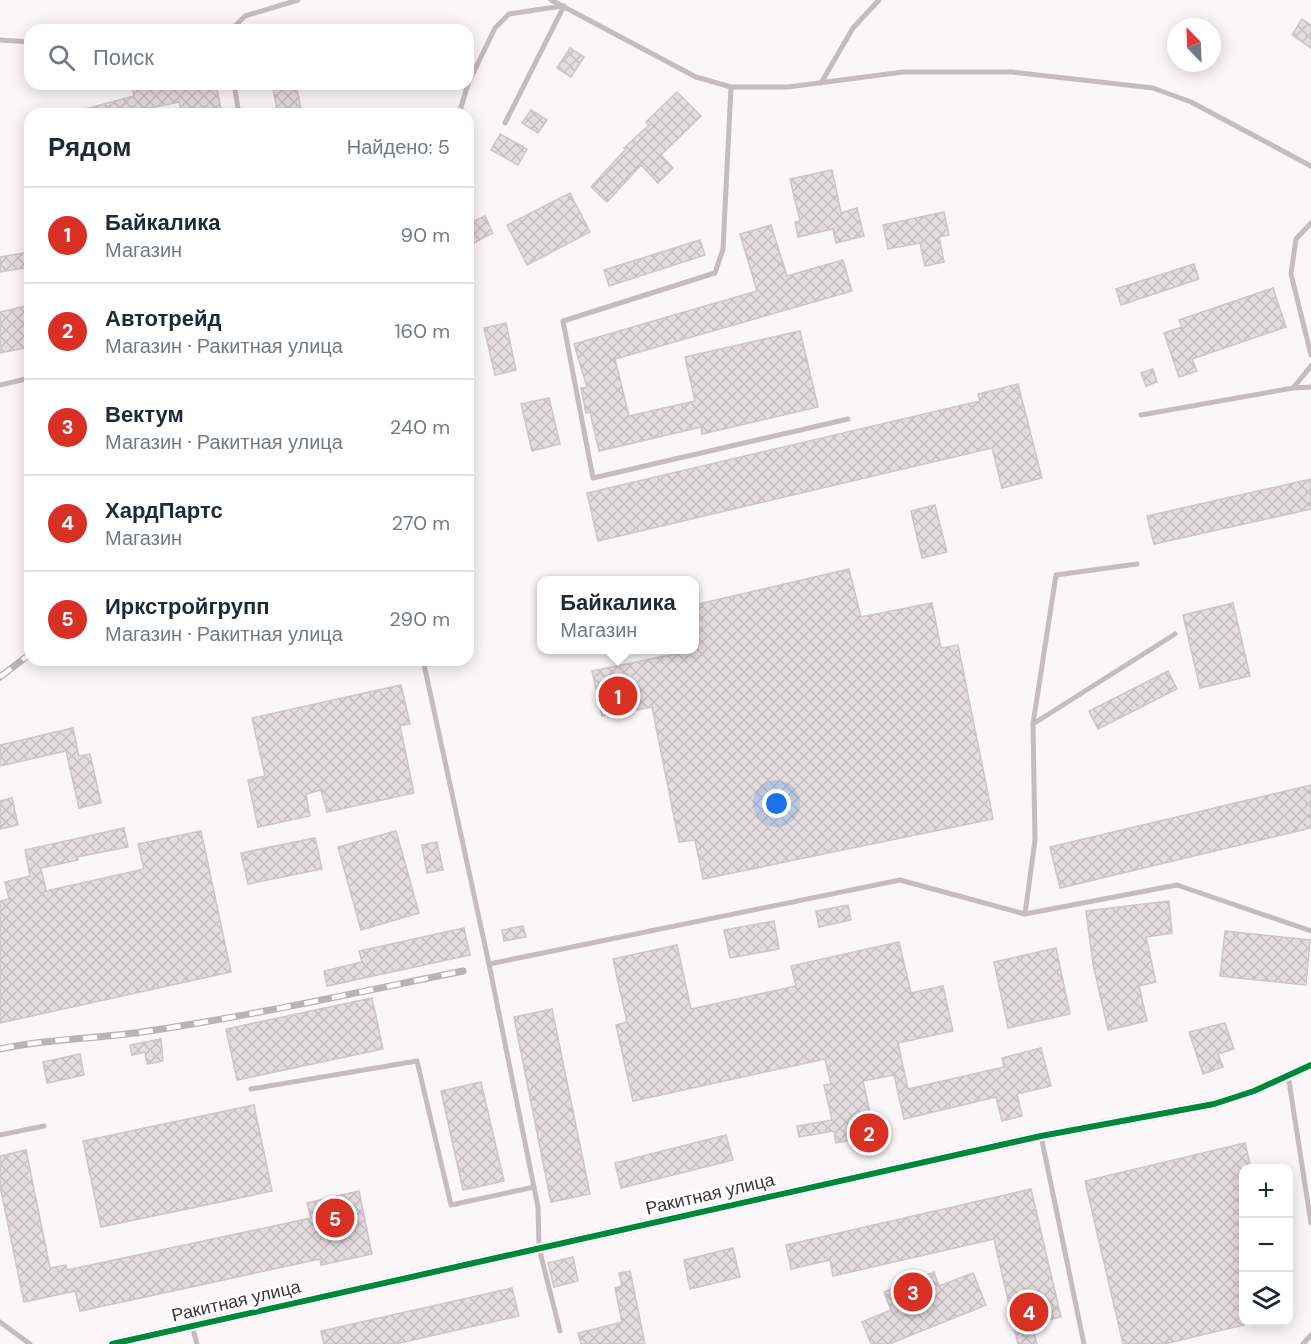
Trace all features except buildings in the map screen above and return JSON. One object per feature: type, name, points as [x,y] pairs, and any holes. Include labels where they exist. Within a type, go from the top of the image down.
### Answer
[{"type":"street","name":"Ракитная улица","points":[[112,1344],[1041,1136],[1214,1104],[1254,1091],[1311,1065]]},
{"type":"lane","points":[[237,24],[244,16],[298,0]]},
{"type":"lane","points":[[551,0],[696,77],[732,87],[788,87],[903,72],[1001,72],[1153,88],[1191,102],[1311,166]]},
{"type":"lane","points":[[821,83],[853,28],[879,0]]},
{"type":"lane","points":[[474,72],[495,28],[509,14],[564,6]]},
{"type":"lane","points":[[505,123],[564,6]]},
{"type":"lane","points":[[0,39],[24,41]]},
{"type":"lane","points":[[732,87],[723,249],[715,273],[563,321],[593,478],[848,419]]},
{"type":"lane","points":[[235,90],[238,108]]},
{"type":"lane","points":[[461,108],[466,90]]},
{"type":"lane","points":[[1311,223],[1296,239],[1291,274],[1311,356]]},
{"type":"lane","points":[[1293,388],[1311,366]]},
{"type":"lane","points":[[0,385],[24,379]]},
{"type":"lane","points":[[1141,415],[1293,388],[1311,387]]},
{"type":"lane","points":[[1025,914],[1035,840],[1033,724],[1056,575],[1137,564]]},
{"type":"lane","points":[[1033,724],[1175,634]]},
{"type":"lane","points":[[424,666],[489,964],[538,1207],[539,1248],[560,1331]]},
{"type":"lane","points":[[489,964],[900,880],[1025,914],[1177,885],[1311,931]]},
{"type":"lane","points":[[251,1089],[417,1061],[451,1206],[534,1187]]},
{"type":"lane","points":[[1288,1075],[1311,1223]]},
{"type":"lane","points":[[0,1135],[44,1126]]},
{"type":"lane","points":[[1041,1136],[1084,1344]]},
{"type":"lane","points":[[0,1322],[30,1344]]},
{"type":"lane","points":[[192,1326],[197,1344]]},
{"type":"lane","points":[[1303,1344],[1311,1335]]},
{"type":"railway","points":[[0,677],[24,659]]},
{"type":"railway","points":[[0,1049],[189,1025],[463,971]]},
{"type":"cycle path","points":[[112,1344],[1041,1136],[1214,1104],[1254,1091],[1311,1065]]},
{"type":"place","name":"Байкалика","points":[[618,696]]},
{"type":"place","name":"Автотрейд","points":[[869,1133]]},
{"type":"place","name":"Иркстройгрупп","points":[[335,1218]]},
{"type":"place","name":"Вектум","points":[[913,1292]]},
{"type":"place","name":"ХардПартс","points":[[1029,1312]]}]
